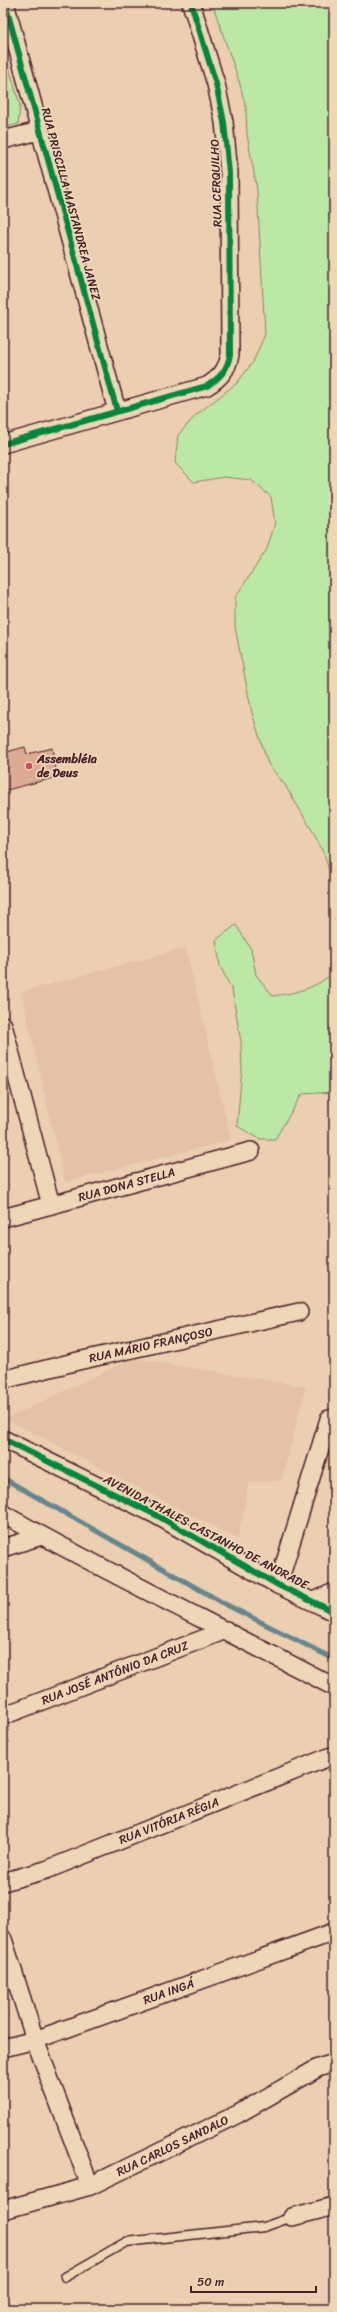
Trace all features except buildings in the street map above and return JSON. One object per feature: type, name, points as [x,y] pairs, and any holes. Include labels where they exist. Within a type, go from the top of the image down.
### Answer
[{"type":"street","name":"RUA PRISCILLA MASTANDREA JANEZ","points":[[5,3],[117,411]]},
{"type":"street","name":"RUA CERQUILHO","points":[[117,411],[207,386],[218,379],[227,367],[230,355],[229,181],[224,122],[216,84],[191,3]]},
{"type":"street","points":[[3,140],[39,131]]},
{"type":"street","points":[[3,444],[117,411]]},
{"type":"street","points":[[3,1025],[51,1205]]},
{"type":"street","name":"RUA DONA STELLA","points":[[3,1218],[251,1152]]},
{"type":"street","name":"RUA MÁRIO FRANÇOSO","points":[[3,1380],[78,1361],[299,1312]]},
{"type":"street","points":[[278,1585],[329,1419],[334,1418]]},
{"type":"street","name":"AVENIDA THALES CASTANHO DE ANDRADE","points":[[3,1439],[156,1515],[278,1585],[314,1601],[334,1612]]},
{"type":"street","points":[[3,1514],[42,1536],[334,1687]]},
{"type":"street","points":[[3,1548],[42,1536]]},
{"type":"street","points":[[314,1601],[334,1592]]},
{"type":"street","name":"RUA JOSÉ ANTÔNIO DA CRUZ","points":[[3,1716],[226,1630]]},
{"type":"street","name":"RUA VITÓRIA RÉGIA","points":[[3,1882],[46,1870],[334,1754]]},
{"type":"street","name":"RUA INGÁ","points":[[3,2048],[34,2040],[334,1932]]},
{"type":"street","points":[[3,1939],[34,2040],[90,2186]]},
{"type":"street","name":"RUA CARLOS SANDALO","points":[[3,2210],[90,2186],[238,2114],[318,2068],[334,2063]]},
{"type":"street","points":[[292,2217],[334,2206]]},
{"type":"lane","points":[[65,2277],[126,2242],[264,2227],[292,2217]]},
{"type":"shaded area","points":[[186,948],[231,1140],[65,1182],[21,992]]},
{"type":"shaded area","points":[[133,1358],[306,1387],[281,1481],[249,1482],[238,1539],[6,1419]]},
{"type":"green space","points":[[212,3],[334,3],[334,885],[324,854],[312,830],[285,785],[268,764],[252,713],[235,627],[235,598],[267,549],[275,523],[271,497],[251,480],[224,477],[194,482],[175,463],[178,435],[196,415],[237,383],[253,362],[265,334],[257,190],[247,134],[246,108],[239,81]]},
{"type":"green space","points":[[3,46],[20,106],[18,124],[3,128]]},
{"type":"green space","points":[[236,925],[251,949],[256,975],[273,996],[314,986],[334,971],[334,1092],[302,1094],[275,1139],[260,1139],[237,1126],[242,1068],[241,1042],[232,990],[220,966],[216,940]]},
{"type":"waterway","points":[[3,1478],[225,1604],[334,1659]]},
{"type":"cycle path","points":[[5,3],[117,411]]},
{"type":"cycle path","points":[[3,444],[207,386],[219,377],[227,365],[230,355],[229,173],[224,122],[216,84],[191,3]]},
{"type":"cycle path","points":[[3,1439],[156,1515],[278,1585],[334,1612]]},
{"type":"place","name":"Assembléia de Deus","points":[[29,766]]}]
